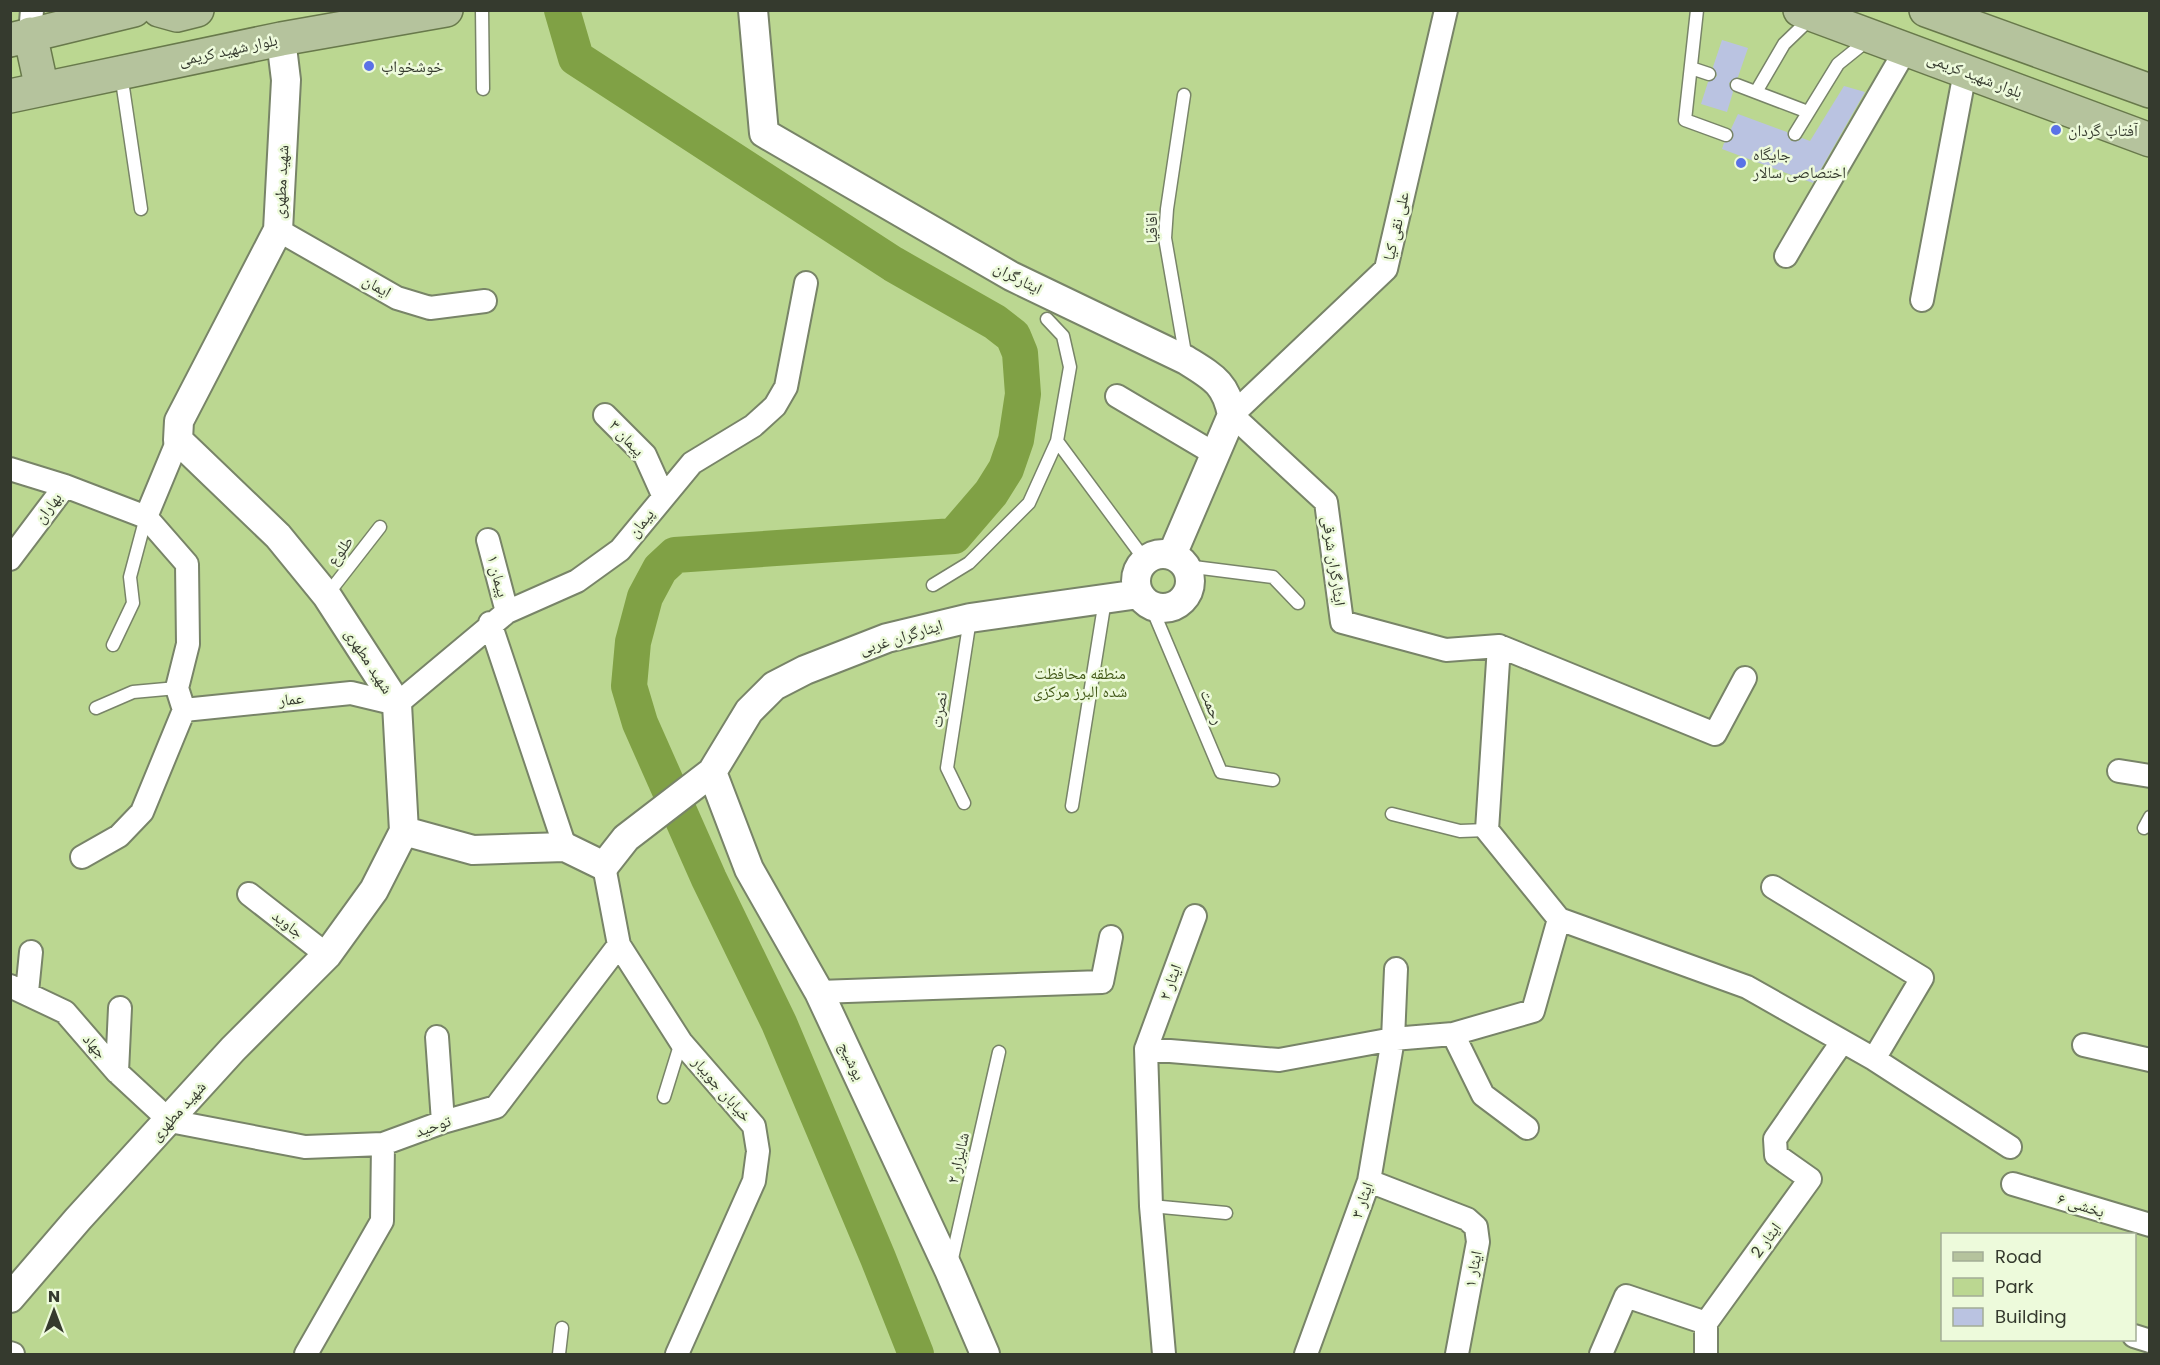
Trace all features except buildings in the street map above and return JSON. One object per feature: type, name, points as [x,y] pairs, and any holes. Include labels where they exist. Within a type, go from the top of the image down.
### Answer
[{"type":"main road","points":[[26,93],[24,28],[134,10]]},
{"type":"main road","points":[[159,10],[177,15],[197,10]]},
{"type":"main road","points":[[281,39],[370,10]]},
{"type":"main road","name":"بلوار شهید کریمی","points":[[26,93],[281,39],[446,10]]},
{"type":"main road","points":[[1926,10],[2150,91]]},
{"type":"main road","name":"بلوار شهید کریمی","points":[[1807,13],[2150,140]]},
{"type":"street","name":"ایثارگران","points":[[753,10],[764,133],[1011,276],[1186,360],[1212,376],[1228,393],[1232,416]]},
{"type":"street","name":"علی نقی کیا","points":[[1232,416],[1386,269],[1446,10]]},
{"type":"street","name":"شهید مطهری","points":[[10,1298],[78,1219],[170,1121],[233,1049],[327,955],[374,890],[404,831],[397,704],[327,596],[278,536],[178,440],[179,421],[278,230],[286,80],[281,39]]},
{"type":"street","points":[[1786,256],[1906,49]]},
{"type":"street","points":[[1922,300],[1965,72]]},
{"type":"street","name":"ایمان","points":[[278,230],[397,298],[430,308],[485,301]]},
{"type":"street","name":"پیمان","points":[[397,704],[499,618],[577,581],[620,550],[663,495],[692,463],[753,426],[775,406],[786,387],[806,283]]},
{"type":"street","points":[[1117,396],[1215,454]]},
{"type":"street","name":"پیمان ۳","points":[[605,415],[645,455],[663,495]]},
{"type":"street","points":[[1168,560],[1190,583],[1183,599],[1164,608],[1145,600],[1136,576],[1168,560],[1232,416]]},
{"type":"street","name":"ایثارگران شرقی","points":[[1232,416],[1326,502],[1342,622],[1446,650],[1499,646]]},
{"type":"street","points":[[146,517],[178,440]]},
{"type":"street","points":[[10,469],[65,486],[146,517],[186,564],[188,644],[177,688],[184,710],[142,812],[119,836],[82,857]]},
{"type":"street","name":"بهاران","points":[[10,559],[65,486]]},
{"type":"street","name":"پیمان ۱","points":[[488,540],[499,618],[565,847]]},
{"type":"street","name":"ایثارگران غربی","points":[[708,776],[749,711],[774,686],[805,670],[887,638],[970,618],[1105,600],[1145,600]]},
{"type":"street","points":[[1745,678],[1714,734],[1499,646],[1487,830],[1559,919],[1747,987],[1874,1059],[2010,1147]]},
{"type":"street","name":"عمار","points":[[184,710],[351,693],[397,704]]},
{"type":"street","points":[[2119,771],[2150,776]]},
{"type":"street","points":[[404,831],[473,850],[565,847],[604,866],[626,838],[708,776]]},
{"type":"street","name":"یوشیج","points":[[708,776],[749,869],[819,992],[949,1270],[985,1354]]},
{"type":"street","name":"خیابان جویبار","points":[[604,866],[619,945],[681,1042],[754,1126],[758,1151],[754,1181],[677,1354]]},
{"type":"street","points":[[1773,887],[1922,978],[1874,1059]]},
{"type":"street","name":"جاوید","points":[[249,894],[327,955]]},
{"type":"street","name":"ایثار ۲","points":[[1146,1048],[1195,916]]},
{"type":"street","points":[[1164,1354],[1151,1206],[1146,1048],[1279,1060],[1393,1039],[1453,1034],[1533,1011],[1559,919]]},
{"type":"street","points":[[819,992],[1101,982],[1112,937]]},
{"type":"street","name":"توحید","points":[[170,1121],[305,1147],[383,1144],[443,1122],[496,1107],[619,945]]},
{"type":"street","points":[[19,989],[31,952]]},
{"type":"street","name":"ایثار ۳","points":[[1306,1354],[1369,1181],[1393,1039],[1396,969]]},
{"type":"street","name":"جهاد","points":[[19,989],[65,1012],[117,1072],[170,1121]]},
{"type":"street","points":[[117,1072],[120,1008]]},
{"type":"street","points":[[1453,1034],[1482,1095],[1527,1128]]},
{"type":"street","points":[[437,1037],[443,1122]]},
{"type":"street","name":"ایثار 2","points":[[1706,1323],[1810,1179],[1776,1155],[1774,1139],[1842,1042]]},
{"type":"street","points":[[2084,1045],[2150,1060]]},
{"type":"street","points":[[306,1354],[382,1221],[383,1144]]},
{"type":"street","name":"ایثار ۱","points":[[1369,1181],[1467,1219],[1476,1227],[1478,1242],[1457,1354]]},
{"type":"street","name":"بخشی ۶","points":[[2013,1184],[2150,1226]]},
{"type":"street","points":[[1601,1354],[1626,1296],[1706,1323],[1706,1354]]},
{"type":"lane","points":[[482,10],[483,89]]},
{"type":"lane","points":[[1697,10],[1685,120],[1726,135]]},
{"type":"lane","points":[[1756,92],[1784,44],[1807,13]]},
{"type":"lane","points":[[1796,134],[1838,64],[1871,37]]},
{"type":"lane","points":[[1691,68],[1709,74]]},
{"type":"lane","points":[[120,73],[141,209]]},
{"type":"lane","points":[[1737,85],[1808,112]]},
{"type":"lane","name":"اقاقیا","points":[[1184,95],[1167,209],[1165,238],[1186,360]]},
{"type":"lane","points":[[933,585],[969,563],[1029,503],[1057,441],[1070,367],[1063,336],[1047,319]]},
{"type":"lane","points":[[1057,441],[1168,560],[1273,577],[1298,603]]},
{"type":"lane","points":[[113,645],[133,603],[129,577],[146,517]]},
{"type":"lane","name":"طلوع","points":[[327,596],[380,527]]},
{"type":"lane","points":[[1072,806],[1105,600]]},
{"type":"lane","name":"رحمت","points":[[1145,600],[1221,772],[1273,780]]},
{"type":"lane","name":"نصرت","points":[[964,803],[947,768],[970,618]]},
{"type":"lane","points":[[96,708],[133,692],[177,688]]},
{"type":"lane","points":[[1392,814],[1460,831],[1487,830]]},
{"type":"lane","points":[[664,1097],[681,1042]]},
{"type":"lane","name":"شالیزار ۲","points":[[949,1270],[999,1052]]},
{"type":"lane","points":[[1151,1206],[1226,1213]]},
{"type":"lane","points":[[559,1354],[562,1328]]},
{"type":"green space","name":"منطقه محافظت شده البرز مرکزی","points":[[10,11],[2149,11],[2149,1354],[11,1354]]},
{"type":"waterway","points":[[562,10],[576,58],[893,264],[995,322],[1013,336],[1020,353],[1023,394],[1016,440],[1006,469],[991,493],[954,536],[675,555],[660,569],[645,597],[633,642],[629,686],[640,723],[709,879],[779,1023],[916,1354]]},
{"type":"place","name":"خوشخواب","points":[[369,66]]},
{"type":"place","name":"آفتاب گردان","points":[[2056,130]]},
{"type":"place","name":"جایگاه اختصاصی سالار","points":[[1741,163]]}]
